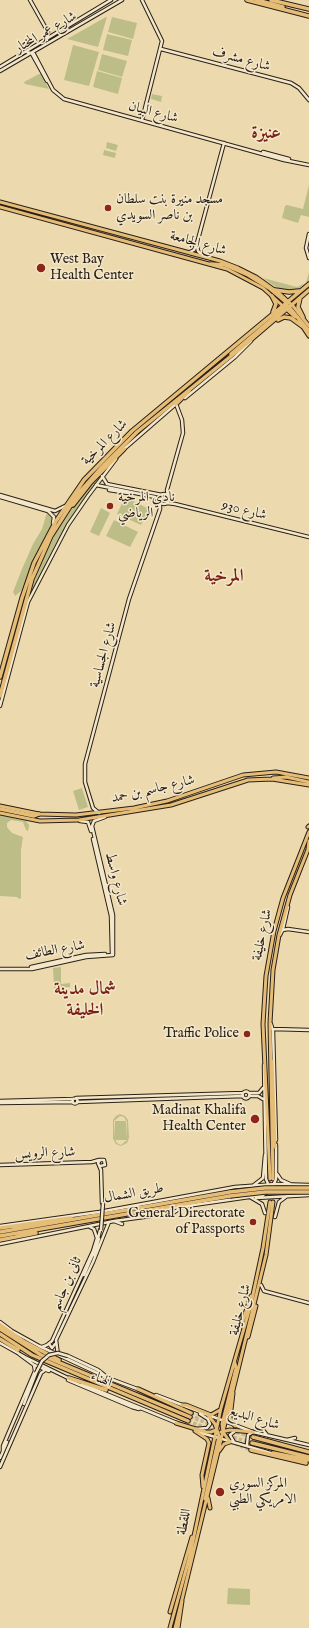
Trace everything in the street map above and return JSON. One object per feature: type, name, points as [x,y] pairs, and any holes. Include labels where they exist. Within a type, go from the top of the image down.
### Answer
[{"type":"highway","points":[[247,0],[309,14]]},
{"type":"highway","points":[[257,0],[309,14]]},
{"type":"highway","points":[[271,0],[309,9]]},
{"type":"highway","points":[[280,0],[291,4]]},
{"type":"highway","points":[[211,264],[225,265],[248,275],[269,288],[288,305],[309,331]]},
{"type":"highway","points":[[225,360],[309,285]]},
{"type":"highway","name":"شارع المرخية","points":[[2,695],[2,688],[32,579],[66,507],[126,441],[204,376],[272,323],[300,291],[309,285]]},
{"type":"highway","points":[[275,290],[292,292],[300,291]]},
{"type":"highway","name":"شارع المرخية","points":[[0,677],[28,578],[48,534],[91,472],[122,440],[205,369],[270,317],[309,290]]},
{"type":"highway","points":[[270,317],[276,306],[272,296]]},
{"type":"highway","points":[[301,296],[298,307],[303,317]]},
{"type":"highway","points":[[272,323],[281,318],[288,317],[294,319],[302,326]]},
{"type":"highway","points":[[176,404],[204,376]]},
{"type":"highway","points":[[66,507],[124,449]]},
{"type":"highway","points":[[0,810],[34,816],[39,814]]},
{"type":"highway","points":[[230,1194],[271,1188],[309,1188]]},
{"type":"highway","points":[[230,1194],[265,1192],[309,1194]]},
{"type":"highway","name":"طريق الشمال","points":[[0,1232],[146,1206],[230,1194]]},
{"type":"highway","name":"طريق الشمال","points":[[0,1236],[46,1230],[145,1212],[230,1194]]},
{"type":"highway","points":[[146,1206],[176,1197]]},
{"type":"highway","points":[[0,1227],[98,1214],[101,1215]]},
{"type":"highway","points":[[0,1240],[46,1230]]},
{"type":"highway","points":[[0,1323],[19,1339],[66,1365]]},
{"type":"highway","name":"الهناء","points":[[0,1329],[29,1348],[66,1365],[191,1416]]},
{"type":"highway","name":"الهناء","points":[[0,1334],[32,1355],[110,1389],[191,1416]]},
{"type":"highway","points":[[0,1339],[25,1354],[32,1355]]},
{"type":"highway","points":[[69,1378],[105,1389],[110,1389]]},
{"type":"highway","points":[[138,1389],[191,1416]]},
{"type":"highway","name":"شارع البديع","points":[[253,1437],[309,1452]]},
{"type":"highway","name":"شارع البديع","points":[[252,1443],[309,1457]]},
{"type":"highway","points":[[251,1450],[308,1462]]},
{"type":"highway","points":[[273,1453],[308,1462]]},
{"type":"main road","points":[[30,0],[48,32],[47,40]]},
{"type":"main road","name":"شارع عمر المختار","points":[[0,67],[57,34],[111,0]]},
{"type":"main road","name":"شارع عمر المختار","points":[[0,71],[122,0]]},
{"type":"main road","points":[[141,0],[160,34],[162,41],[142,120]]},
{"type":"main road","points":[[48,32],[57,34]]},
{"type":"main road","points":[[27,52],[31,53],[33,48]]},
{"type":"main road","points":[[38,49],[36,56],[39,64]]},
{"type":"main road","name":"شارع مشرف","points":[[161,49],[290,83],[299,88],[309,100]]},
{"type":"main road","name":"شارع البيان","points":[[31,53],[56,94],[64,99],[309,165]]},
{"type":"main road","name":"شارع البيان","points":[[31,53],[48,81]]},
{"type":"main road","points":[[25,57],[30,56],[34,59]]},
{"type":"main road","points":[[187,252],[194,251],[197,243],[224,143]]},
{"type":"main road","name":"شارع الجامعة","points":[[0,202],[187,252],[243,270],[275,290],[288,305]]},
{"type":"main road","name":"شارع الجامعة","points":[[0,207],[211,264],[244,277],[288,305]]},
{"type":"main road","points":[[309,234],[306,248],[309,258]]},
{"type":"main road","points":[[197,243],[198,251],[204,257]]},
{"type":"main road","points":[[288,305],[303,317],[309,326]]},
{"type":"main road","points":[[288,305],[309,336]]},
{"type":"main road","name":"شارع المرخية","points":[[0,706],[28,602],[61,537],[95,485],[124,449],[176,404],[235,357],[253,339]]},
{"type":"main road","points":[[166,504],[168,497],[167,490],[183,432],[182,420],[176,408],[176,404]]},
{"type":"main road","points":[[170,409],[176,408]]},
{"type":"main road","points":[[102,476],[104,482],[108,484],[162,495]]},
{"type":"main road","points":[[95,485],[155,497],[160,502],[162,495],[167,490]]},
{"type":"main road","name":"شارع 930","points":[[162,495],[168,497],[175,504]]},
{"type":"main road","points":[[0,496],[55,511],[66,507]]},
{"type":"main road","points":[[0,496],[44,509],[53,514]]},
{"type":"main road","name":"شارع 930","points":[[160,502],[175,504],[309,537]]},
{"type":"main road","name":"شارع الجساسية","points":[[93,808],[85,780],[85,764],[129,599],[160,509],[160,502]]},
{"type":"main road","name":"شارع الجساسية","points":[[160,509],[166,504]]},
{"type":"main road","points":[[48,534],[54,521],[53,514],[56,514],[55,511]]},
{"type":"main road","name":"شارع جاسم بن حمد","points":[[0,806],[39,814],[90,814],[134,808],[167,801],[243,775],[276,772],[309,778]]},
{"type":"main road","points":[[298,776],[309,775]]},
{"type":"main road","points":[[269,779],[282,777],[309,782]]},
{"type":"main road","name":"شارع جاسم بن حمد","points":[[0,813],[40,821],[79,820],[171,806],[243,781],[269,779],[309,785]]},
{"type":"main road","points":[[90,814],[93,808],[99,813]]},
{"type":"main road","name":"شارع واسط","points":[[105,817],[94,820],[92,826],[113,915],[113,955]]},
{"type":"main road","name":"شارع واسط","points":[[79,820],[88,822],[91,828],[111,916],[113,955]]},
{"type":"main road","name":"شارع خليفة","points":[[268,1185],[266,1179],[263,1087],[265,988],[272,939],[289,879],[309,832]]},
{"type":"main road","name":"شارع خليفة","points":[[264,1049],[272,1179],[270,1023],[273,970],[279,935],[288,902],[308,849],[309,841]]},
{"type":"main road","name":"شارع خليفة","points":[[283,931],[288,902]]},
{"type":"main road","name":"شارع خليفة","points":[[284,925],[288,929]]},
{"type":"main road","name":"شارع خليفة","points":[[279,935],[288,929],[309,932]]},
{"type":"main road","points":[[267,950],[272,939]]},
{"type":"main road","name":"شارع الطائف","points":[[0,968],[34,968],[86,957],[113,955]]},
{"type":"main road","name":"شارع خليفة","points":[[270,1023],[273,1029],[276,1147],[276,1170],[274,1184]]},
{"type":"main road","points":[[273,1029],[309,1030]]},
{"type":"main road","points":[[273,1033],[277,1030]]},
{"type":"main road","points":[[270,1053],[273,1075],[276,1147]]},
{"type":"main road","points":[[0,1102],[243,1095],[245,1098],[249,1094],[258,1093],[263,1087]]},
{"type":"main road","points":[[243,1095],[245,1091],[264,1100]]},
{"type":"main road","points":[[252,1186],[263,1178],[266,1152]]},
{"type":"main road","points":[[84,1279],[97,1248],[100,1230],[102,1203],[104,1160],[99,1160],[101,1170],[102,1203]]},
{"type":"main road","name":"شارع الرويس","points":[[0,1165],[92,1162],[99,1160]]},
{"type":"main road","name":"شارع الرويس","points":[[92,1162],[104,1166]]},
{"type":"main road","points":[[276,1170],[281,1180],[293,1185]]},
{"type":"main road","points":[[268,1197],[274,1184],[309,1185]]},
{"type":"main road","name":"طريق الشمال","points":[[0,1227],[99,1212],[176,1197],[274,1184]]},
{"type":"main road","points":[[263,1185],[277,1196]]},
{"type":"main road","points":[[263,1185],[265,1190],[264,1195]]},
{"type":"main road","points":[[268,1185],[271,1191]]},
{"type":"main road","points":[[264,1195],[279,1185]]},
{"type":"main road","points":[[293,1185],[278,1187],[275,1191],[277,1194],[293,1195]]},
{"type":"main road","points":[[252,1198],[309,1194]]},
{"type":"main road","name":"طريق الشمال","points":[[0,1245],[13,1241],[114,1221],[173,1213],[183,1206],[264,1195]]},
{"type":"main road","points":[[275,1217],[280,1200],[293,1195]]},
{"type":"main road","points":[[248,1196],[262,1204],[265,1213]]},
{"type":"main road","name":"شارع خليفة","points":[[271,1202],[266,1255],[233,1391],[222,1421],[221,1408],[253,1293],[265,1241],[271,1202]]},
{"type":"main road","points":[[145,1212],[183,1206]]},
{"type":"main road","points":[[150,1212],[160,1214]]},
{"type":"main road","points":[[41,1220],[57,1220]]},
{"type":"main road","points":[[114,1221],[122,1224]]},
{"type":"main road","name":"ثانى بن جاسم","points":[[55,1344],[110,1222]]},
{"type":"main road","points":[[86,1227],[94,1229],[96,1238]]},
{"type":"main road","points":[[96,1238],[99,1228],[104,1228],[101,1241]]},
{"type":"main road","points":[[76,1290],[92,1257],[100,1230]]},
{"type":"main road","name":"ثانى بن جاسم","points":[[49,1344],[76,1290],[96,1238]]},
{"type":"main road","points":[[78,1276],[84,1271]]},
{"type":"main road","points":[[262,1285],[264,1291]]},
{"type":"main road","points":[[260,1294],[264,1291]]},
{"type":"main road","points":[[264,1291],[309,1303]]},
{"type":"main road","points":[[242,1323],[253,1293]]},
{"type":"main road","points":[[243,1350],[256,1306]]},
{"type":"main road","points":[[61,1316],[62,1320]]},
{"type":"main road","name":"الهناء","points":[[0,1323],[39,1346],[108,1378],[182,1405],[191,1416]]},
{"type":"main road","name":"الهناء","points":[[0,1342],[69,1378],[176,1423]]},
{"type":"main road","points":[[39,1346],[49,1344],[52,1348],[55,1344],[58,1355]]},
{"type":"main road","points":[[17,1352],[23,1359],[34,1365],[132,1407],[142,1409]]},
{"type":"main road","points":[[0,1466],[3,1451],[36,1372],[42,1361],[49,1355],[58,1353],[68,1356],[98,1370],[108,1378]]},
{"type":"main road","points":[[232,1442],[223,1432],[222,1421],[236,1368],[235,1362]]},
{"type":"main road","points":[[34,1365],[36,1372]]},
{"type":"main road","points":[[36,1372],[39,1369],[41,1373]]},
{"type":"main road","points":[[1,1457],[10,1443],[41,1373],[47,1370]]},
{"type":"main road","points":[[233,1391],[230,1418],[235,1426]]},
{"type":"main road","points":[[182,1405],[186,1405],[211,1415],[221,1408]]},
{"type":"main road","points":[[206,1503],[205,1496],[219,1434],[214,1422],[208,1415]]},
{"type":"main road","name":"شارع البديع","points":[[191,1416],[208,1415],[253,1432],[309,1445]]},
{"type":"main road","points":[[191,1416],[210,1422],[206,1428],[196,1430]]},
{"type":"main road","name":"اللقطة","points":[[174,1628],[217,1454],[217,1429],[222,1421]]},
{"type":"main road","name":"اللقطة","points":[[170,1628],[195,1530],[203,1489],[218,1439],[223,1432],[222,1421]]},
{"type":"main road","points":[[176,1423],[196,1430],[211,1432],[222,1426]]},
{"type":"main road","points":[[196,1430],[207,1439],[209,1443],[202,1477],[203,1489]]},
{"type":"main road","name":"شارع البديع","points":[[196,1430],[218,1439],[273,1453]]},
{"type":"main road","points":[[219,1434],[237,1430],[253,1432]]},
{"type":"main road","points":[[232,1442],[230,1435],[237,1430]]},
{"type":"main road","points":[[263,1430],[267,1435]]},
{"type":"main road","points":[[247,1446],[246,1442],[248,1435],[253,1432]]},
{"type":"main road","points":[[286,1440],[294,1438]]},
{"type":"main road","points":[[217,1454],[224,1444],[232,1442]]},
{"type":"main road","points":[[1,1457],[8,1453]]},
{"type":"main road","points":[[207,1497],[210,1508]]},
{"type":"main road","points":[[170,1612],[195,1530]]},
{"type":"main road","points":[[173,1594],[176,1589]]},
{"type":"main road","points":[[178,1628],[182,1597]]},
{"type":"green space","points":[[106,17],[98,47],[67,39]]},
{"type":"green space","points":[[112,17],[137,23],[133,39],[108,32]]},
{"type":"green space","points":[[107,34],[132,40],[128,56],[103,50]]},
{"type":"green space","points":[[73,45],[99,52],[89,86],[64,80]]},
{"type":"green space","points":[[102,54],[127,61],[122,77],[98,70]]},
{"type":"green space","points":[[97,71],[122,78],[118,94],[93,87]]},
{"type":"green space","points":[[41,74],[49,89],[25,84],[24,82]]},
{"type":"green space","points":[[152,94],[162,96],[161,102],[151,99]]},
{"type":"green space","points":[[107,142],[118,145],[116,151],[106,148]]},
{"type":"green space","points":[[104,150],[116,153],[115,158],[103,155]]},
{"type":"green space","points":[[309,185],[309,217],[301,215],[298,223],[282,218],[285,206],[287,205],[303,209]]},
{"type":"green space","points":[[309,272],[309,281],[306,283]]},
{"type":"green space","points":[[263,278],[297,287],[306,283],[294,291],[279,289]]},
{"type":"green space","points":[[105,470],[68,523],[54,547],[28,601],[38,570],[56,532],[82,495]]},
{"type":"green space","points":[[125,497],[149,509],[141,525],[117,514]]},
{"type":"green space","points":[[101,508],[110,513],[99,536],[90,532]]},
{"type":"green space","points":[[47,512],[53,517],[52,524],[35,557],[21,591],[15,596],[13,592],[33,544],[42,529]]},
{"type":"green space","points":[[114,520],[138,532],[130,547],[106,536]]},
{"type":"green space","points":[[82,788],[88,807],[79,810],[73,791]]},
{"type":"green space","points":[[0,815],[26,821],[29,825],[28,831],[26,830],[23,822],[11,820],[7,823],[7,827],[12,833],[23,837],[21,850],[21,898],[19,899],[17,897],[0,896]]},
{"type":"green space","points":[[61,967],[61,984],[70,983],[70,987],[54,988],[53,968]]},
{"type":"green space","points":[[120,1114],[125,1116],[128,1120],[129,1138],[127,1143],[121,1146],[116,1144],[113,1139],[113,1120]],"holes":[[[120,1116],[124,1117],[127,1122],[127,1139],[126,1121],[115,1121],[115,1139],[114,1121]],[[116,1140],[127,1140],[121,1145],[117,1143]]]},
{"type":"green space","points":[[228,1588],[250,1589],[250,1605],[227,1604]]},
{"type":"tunnel","points":[[270,1179],[270,1202]]},
{"type":"tunnel","points":[[191,1413],[199,1420]]},
{"type":"tunnel","points":[[190,1417],[225,1429]]},
{"type":"tunnel","points":[[188,1421],[215,1431]]},
{"type":"tunnel","points":[[231,1431],[253,1437]]},
{"type":"tunnel","points":[[223,1434],[252,1443]]},
{"type":"tunnel","points":[[230,1442],[251,1450]]},
{"type":"place","name":"مسجد منيرة بنت سلطان بن ناصر السويدي","points":[[108,208]]},
{"type":"place","name":"West Bay Health Center","points":[[41,268]]},
{"type":"place","name":"نادي المرخية الرياضي","points":[[110,506]]},
{"type":"place","name":"Traffic Police","points":[[247,1034]]},
{"type":"place","name":"Madinat Khalifa Health Center","points":[[255,1119]]},
{"type":"place","name":"General Directorate of Passports","points":[[253,1222]]},
{"type":"place","name":"المركز السوري الامريكي الطبي","points":[[220,1492]]},
{"type":"district","name":"عنيزة","points":[[266,134]]},
{"type":"district","name":"المرخية","points":[[224,577]]},
{"type":"district","name":"شمال مدينة الخليفة","points":[[85,1000]]}]
